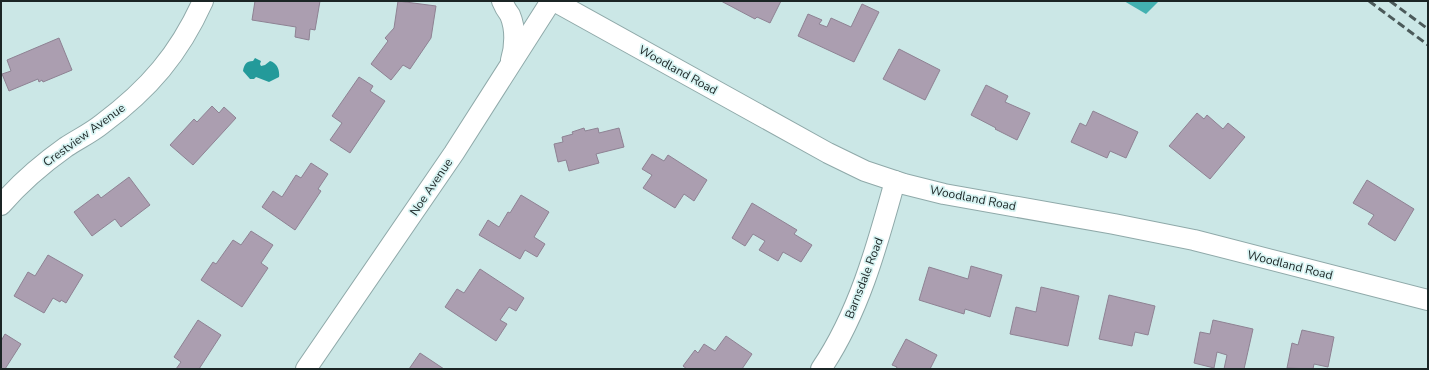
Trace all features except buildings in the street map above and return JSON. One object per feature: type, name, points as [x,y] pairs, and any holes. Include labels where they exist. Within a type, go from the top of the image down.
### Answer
[{"type":"street","name":"Crestview Avenue","points":[[1,205],[33,172],[66,147],[101,125],[133,99],[162,69],[179,47],[193,24],[203,1]]},
{"type":"street","points":[[502,1],[510,15],[513,26],[514,50],[510,66]]},
{"type":"street","name":"Noe Avenue","points":[[306,369],[454,153],[552,1]]},
{"type":"street","name":"Woodland Road","points":[[552,1],[828,153],[865,171],[895,181],[944,194],[1114,224],[1194,240],[1428,300]]},
{"type":"street","name":"Barnsdale Road","points":[[820,369],[845,326],[862,289],[880,237],[895,181]]},
{"type":"shaded area","points":[[1124,1],[1159,1],[1146,14]]},
{"type":"shaded area","points":[[255,58],[261,61],[261,66],[270,61],[274,63],[278,69],[279,77],[269,82],[256,77],[254,79],[250,79],[243,69],[246,64],[253,61]]},
{"type":"railway","points":[[1369,1],[1428,45]]},
{"type":"railway","points":[[1390,1],[1428,29]]}]
